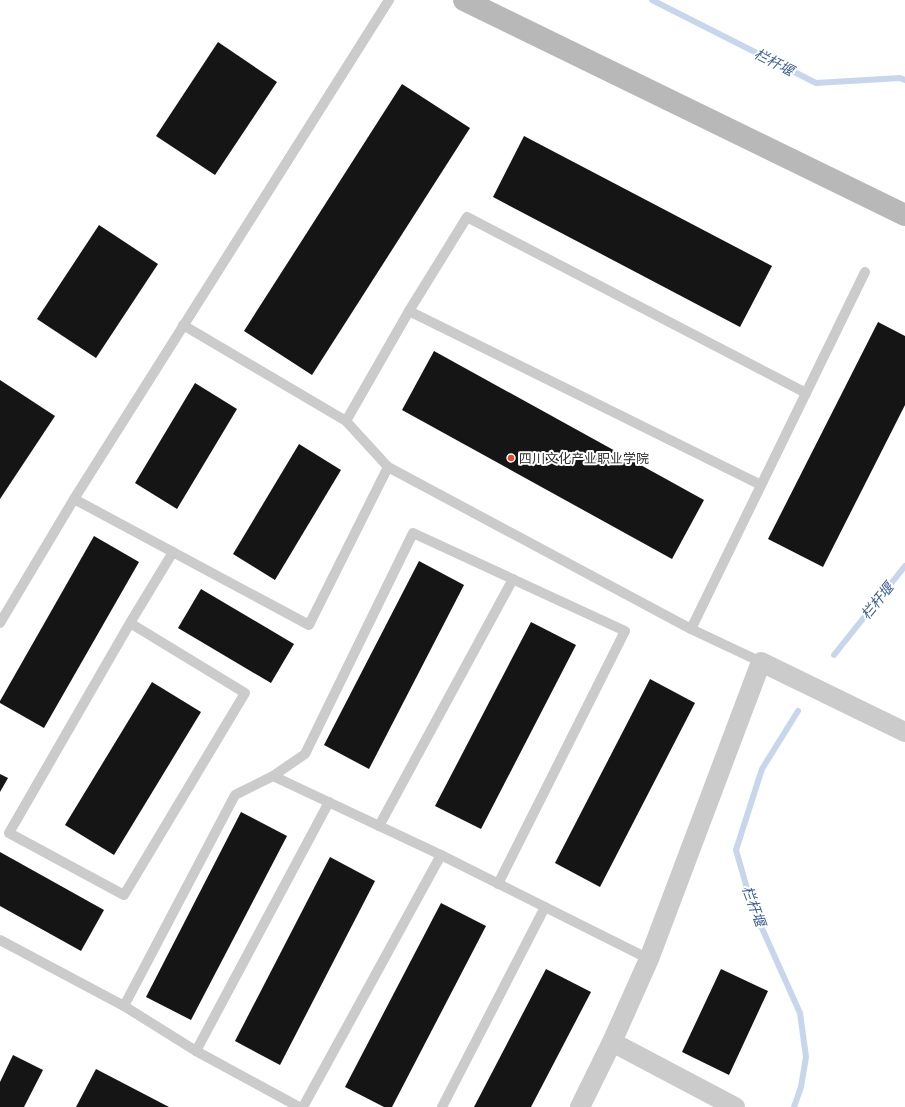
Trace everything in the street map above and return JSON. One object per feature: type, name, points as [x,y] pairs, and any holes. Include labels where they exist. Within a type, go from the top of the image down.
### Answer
[{"type":"street","points":[[464,0],[905,216]]},
{"type":"street","points":[[580,1107],[612,1042],[649,960],[762,662],[905,732]]},
{"type":"street","points":[[612,1042],[734,1107]]},
{"type":"lane","points":[[0,623],[74,499],[389,0]]},
{"type":"lane","points":[[346,421],[409,311],[467,218],[806,392]]},
{"type":"lane","points":[[691,629],[865,272]]},
{"type":"lane","points":[[409,311],[761,485]]},
{"type":"lane","points":[[184,325],[346,421],[388,467],[691,629],[762,662]]},
{"type":"lane","points":[[74,499],[309,626],[388,467]]},
{"type":"lane","points":[[124,1006],[235,795],[273,776],[305,754],[413,533],[625,631],[498,884]]},
{"type":"lane","points":[[130,622],[245,693],[124,894],[9,833],[130,622],[174,552]]},
{"type":"lane","points":[[379,826],[513,579]]},
{"type":"lane","points":[[273,776],[442,855],[649,960]]},
{"type":"lane","points":[[196,1050],[329,802]]},
{"type":"lane","points":[[303,1107],[442,855]]},
{"type":"lane","points":[[442,1107],[545,907]]},
{"type":"lane","points":[[0,940],[124,1006],[196,1050],[299,1107]]},
{"type":"building","points":[[218,42],[277,82],[215,175],[156,136]]},
{"type":"building","points":[[402,84],[470,128],[312,375],[244,331]]},
{"type":"building","points":[[524,136],[772,266],[740,327],[493,197]]},
{"type":"building","points":[[99,225],[158,264],[96,358],[37,319]]},
{"type":"building","points":[[878,322],[905,336],[905,405],[823,567],[768,539]]},
{"type":"building","points":[[434,351],[704,500],[672,559],[402,410]]},
{"type":"building","points":[[0,380],[55,416],[0,499]]},
{"type":"building","points":[[195,383],[237,409],[177,509],[135,483]]},
{"type":"building","points":[[299,444],[341,470],[275,580],[233,554]]},
{"type":"building","points":[[94,536],[139,562],[44,728],[0,703],[0,701]]},
{"type":"building","points":[[419,561],[464,585],[369,769],[324,745]]},
{"type":"building","points":[[201,589],[294,644],[271,683],[178,628]]},
{"type":"building","points":[[531,622],[576,645],[481,829],[435,806]]},
{"type":"building","points":[[650,679],[695,703],[600,887],[555,863]]},
{"type":"building","points":[[152,682],[201,712],[114,855],[65,825]]},
{"type":"building","points":[[0,774],[8,778],[0,792]]},
{"type":"building","points":[[241,812],[287,836],[191,1020],[146,997]]},
{"type":"building","points":[[0,852],[104,910],[81,951],[0,906]]},
{"type":"building","points":[[330,857],[375,881],[280,1065],[235,1041]]},
{"type":"building","points":[[441,903],[486,926],[392,1107],[384,1107],[345,1087]]},
{"type":"building","points":[[546,969],[591,992],[531,1107],[474,1107]]},
{"type":"building","points":[[721,969],[768,991],[729,1075],[682,1052]]},
{"type":"building","points":[[13,1055],[43,1070],[24,1107],[0,1107],[0,1082]]},
{"type":"building","points":[[96,1069],[169,1107],[76,1107]]},
{"type":"waterway","name":"栏杆堰","points":[[652,0],[816,83],[900,78],[905,80]]},
{"type":"waterway","name":"栏杆堰","points":[[834,655],[905,566]]},
{"type":"waterway","name":"栏杆堰","points":[[794,1107],[801,1087],[806,1057],[800,1013],[752,906],[736,850],[762,769],[798,711]]},
{"type":"place","name":"四川文化产业职业学院","points":[[511,458]]}]
